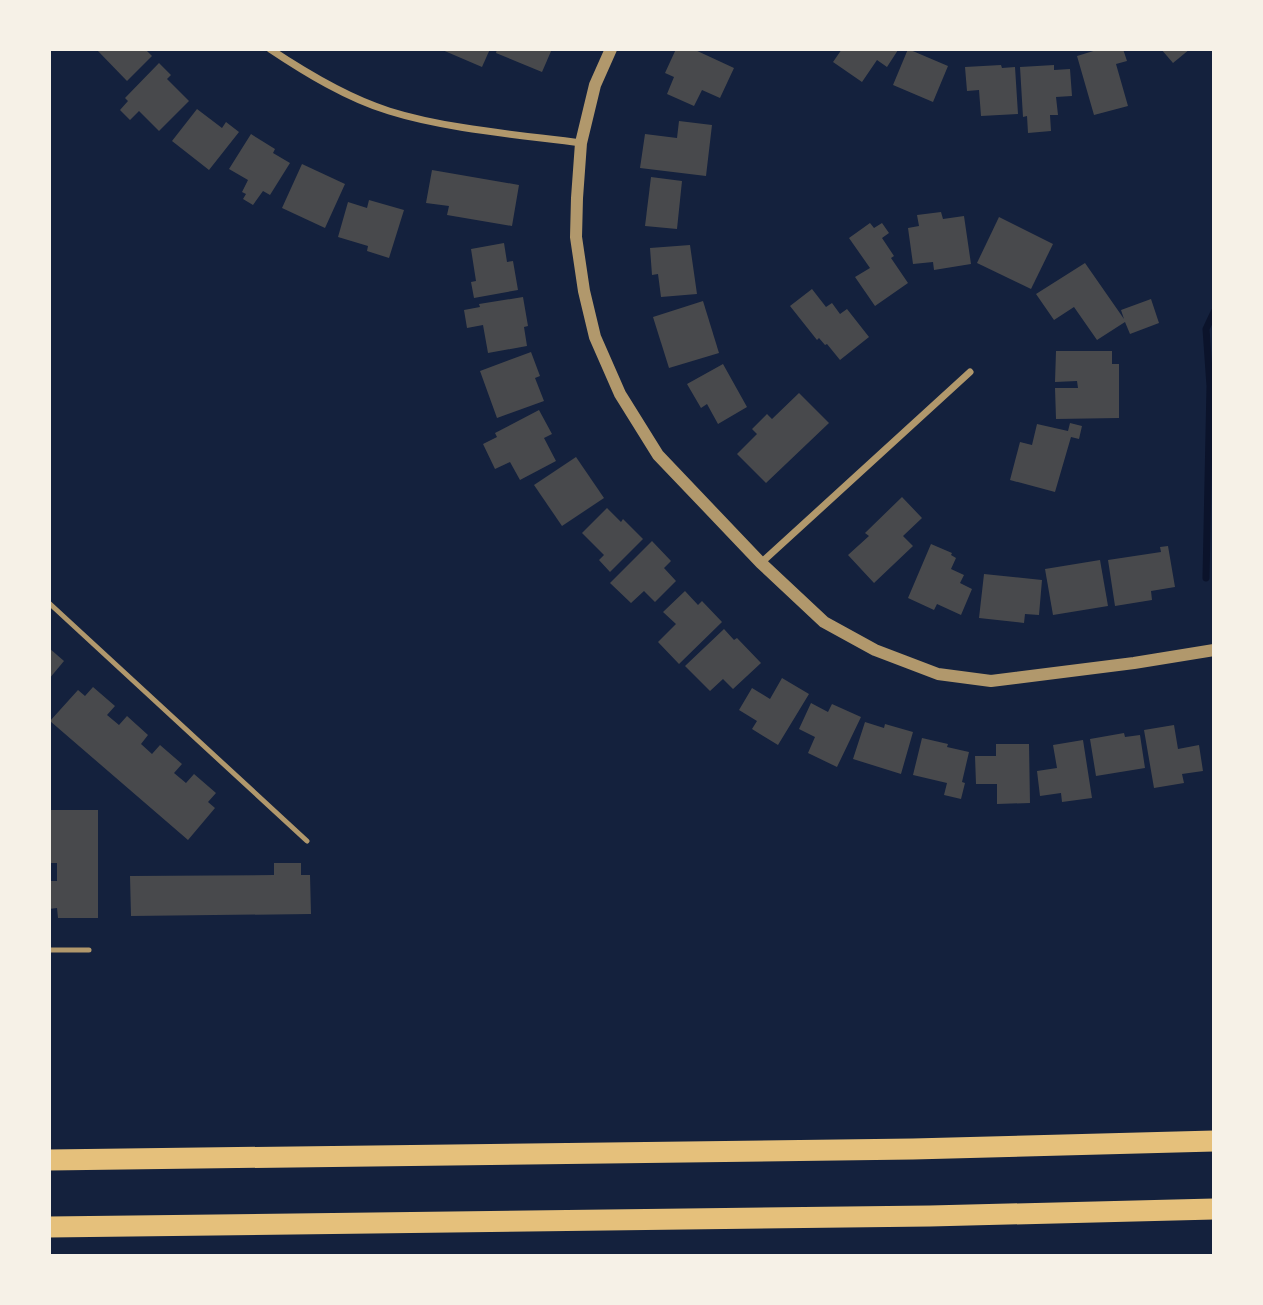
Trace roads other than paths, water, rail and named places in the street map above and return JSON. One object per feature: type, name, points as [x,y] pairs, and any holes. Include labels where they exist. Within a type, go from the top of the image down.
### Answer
[{"type":"highway","points":[[49,1160],[913,1149],[1214,1141]]},
{"type":"highway","points":[[49,1227],[930,1216],[1214,1209]]},
{"type":"street","points":[[270,49],[329,85],[389,111],[581,144]]},
{"type":"street","points":[[611,49],[595,85],[581,144],[576,237],[584,291],[600,348],[620,394],[658,455],[761,564],[824,622],[875,650],[938,674],[991,681],[1214,650]]},
{"type":"street","points":[[761,564],[970,372]]},
{"type":"lane","points":[[49,603],[307,841]]},
{"type":"lane","points":[[49,950],[89,950]]},
{"type":"waterway","points":[[1206,578],[1210,386],[1206,329],[1214,312]]}]
